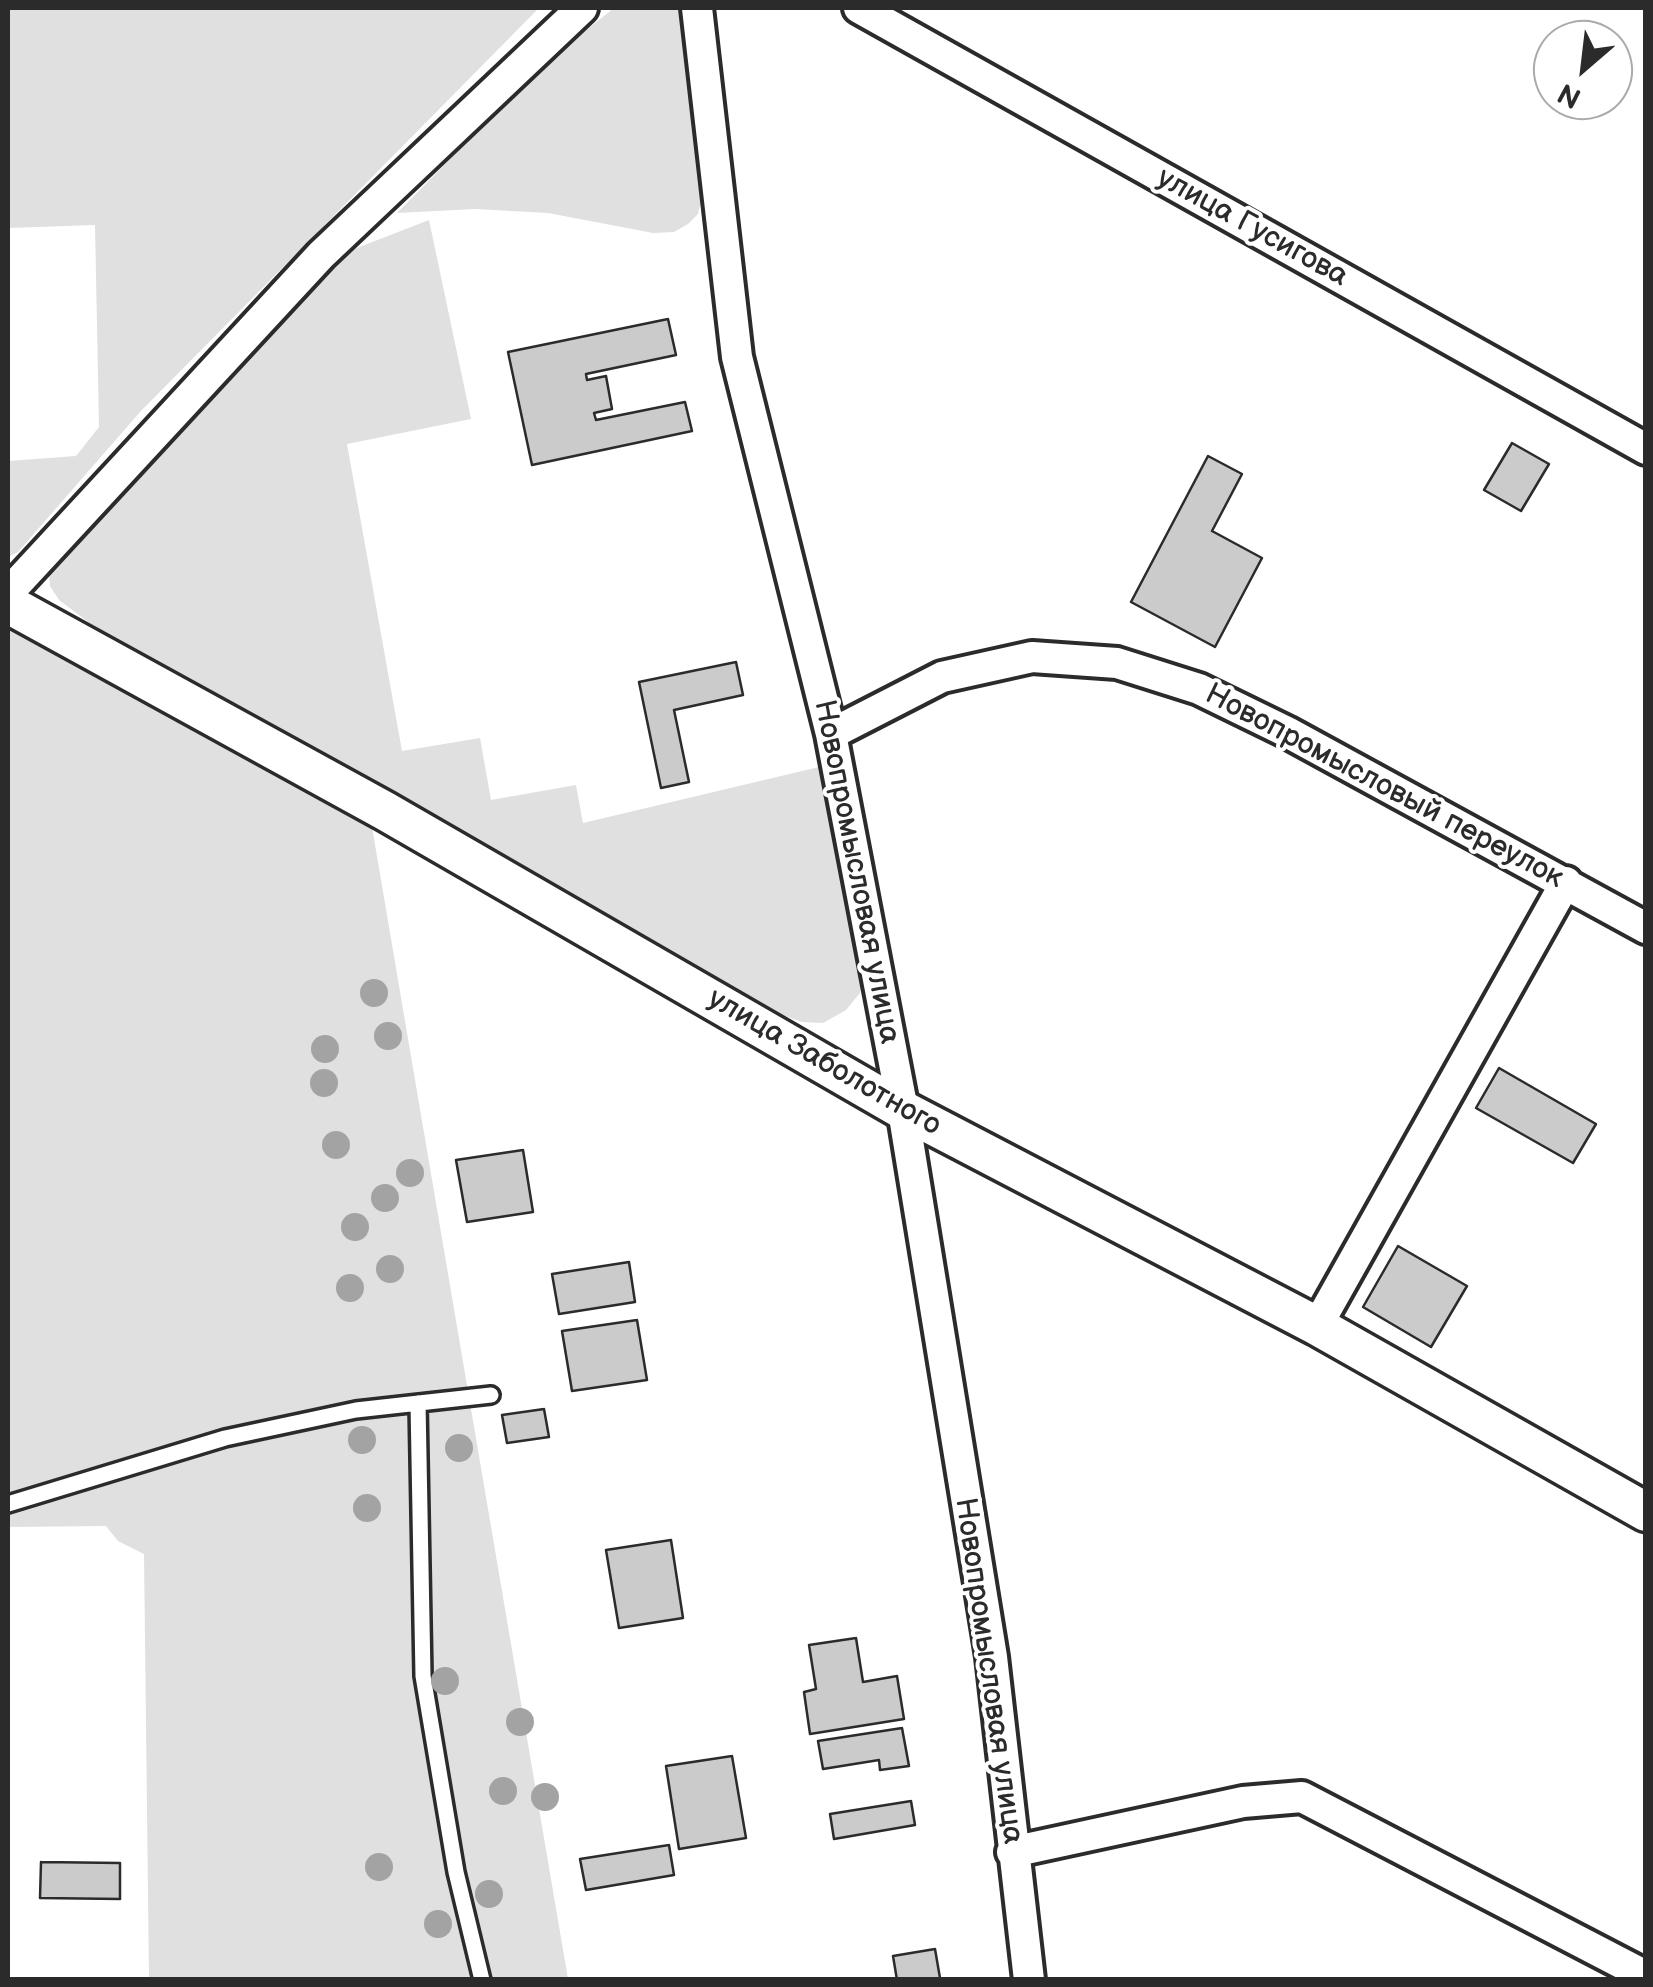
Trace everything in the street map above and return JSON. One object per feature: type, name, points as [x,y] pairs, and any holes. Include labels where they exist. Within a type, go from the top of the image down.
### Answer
[{"type":"street","points":[[8,593],[321,255],[582,8]]},
{"type":"street","name":"Новопромысловая улица","points":[[697,8],[737,356],[831,734],[903,1110],[992,1657],[1029,1980]]},
{"type":"street","name":"улица Гусигова","points":[[859,8],[1646,449]]},
{"type":"street","name":"улица Заболотного","points":[[8,604],[385,811],[903,1110],[1318,1326],[1646,1512]]},
{"type":"street","name":"Новопромысловый переулок","points":[[831,734],[942,677],[1032,658],[1116,663],[1199,689],[1646,928]]},
{"type":"street","points":[[1318,1326],[1566,882]]},
{"type":"street","points":[[1012,1852],[1244,1802],[1302,1797],[1646,1976]]},
{"type":"lane","points":[[8,1504],[225,1438],[356,1410],[491,1395]]},
{"type":"lane","points":[[418,1404],[423,1676],[456,1872],[482,1980]]},
{"type":"shaded area","points":[[8,8],[539,8],[140,412],[18,552],[8,557],[8,461],[76,456],[99,427],[95,225],[8,228]]},
{"type":"shaded area","points":[[614,8],[681,8],[685,14],[701,201],[698,214],[688,224],[674,232],[653,233],[548,213],[475,209],[397,213],[545,63]]},
{"type":"shaded area","points":[[429,220],[471,419],[347,444],[402,751],[480,738],[491,800],[576,785],[583,823],[819,767],[864,974],[860,993],[846,1010],[823,1023],[802,1022],[777,1013],[96,628],[59,600],[50,586],[49,574],[61,547],[344,253]]},
{"type":"shaded area","points":[[8,624],[372,827],[568,1979],[149,1979],[144,1554],[118,1541],[106,1526],[8,1527]]},
{"type":"building","points":[[668,319],[676,355],[586,374],[587,380],[606,376],[612,409],[594,413],[596,420],[685,402],[692,431],[532,465],[508,352]]},
{"type":"building","points":[[1512,443],[1549,464],[1521,511],[1484,490]]},
{"type":"building","points":[[1208,456],[1242,474],[1212,531],[1262,558],[1215,647],[1131,602]]},
{"type":"building","points":[[736,662],[743,695],[674,710],[689,782],[661,788],[639,682]]},
{"type":"building","points":[[1499,1068],[1596,1124],[1573,1163],[1476,1108]]},
{"type":"building","points":[[523,1150],[533,1212],[467,1222],[456,1160]]},
{"type":"building","points":[[1398,1246],[1467,1286],[1431,1347],[1363,1307]]},
{"type":"building","points":[[629,1262],[635,1302],[559,1314],[552,1274]]},
{"type":"building","points":[[637,1320],[647,1380],[572,1391],[562,1331]]},
{"type":"building","points":[[544,1409],[549,1437],[507,1443],[502,1415]]},
{"type":"building","points":[[671,1540],[683,1618],[619,1628],[606,1550]]},
{"type":"building","points":[[856,1638],[863,1682],[897,1676],[904,1719],[810,1734],[804,1692],[816,1689],[809,1645]]},
{"type":"building","points":[[902,1728],[909,1766],[880,1770],[879,1760],[823,1769],[818,1741]]},
{"type":"building","points":[[732,1756],[746,1838],[679,1849],[666,1766]]},
{"type":"building","points":[[911,1801],[915,1825],[834,1839],[830,1814]]},
{"type":"building","points":[[669,1845],[674,1875],[586,1890],[580,1859]]},
{"type":"building","points":[[41,1862],[120,1863],[120,1899],[40,1898]]},
{"type":"building","points":[[935,1949],[940,1978],[897,1980],[893,1956]]}]
